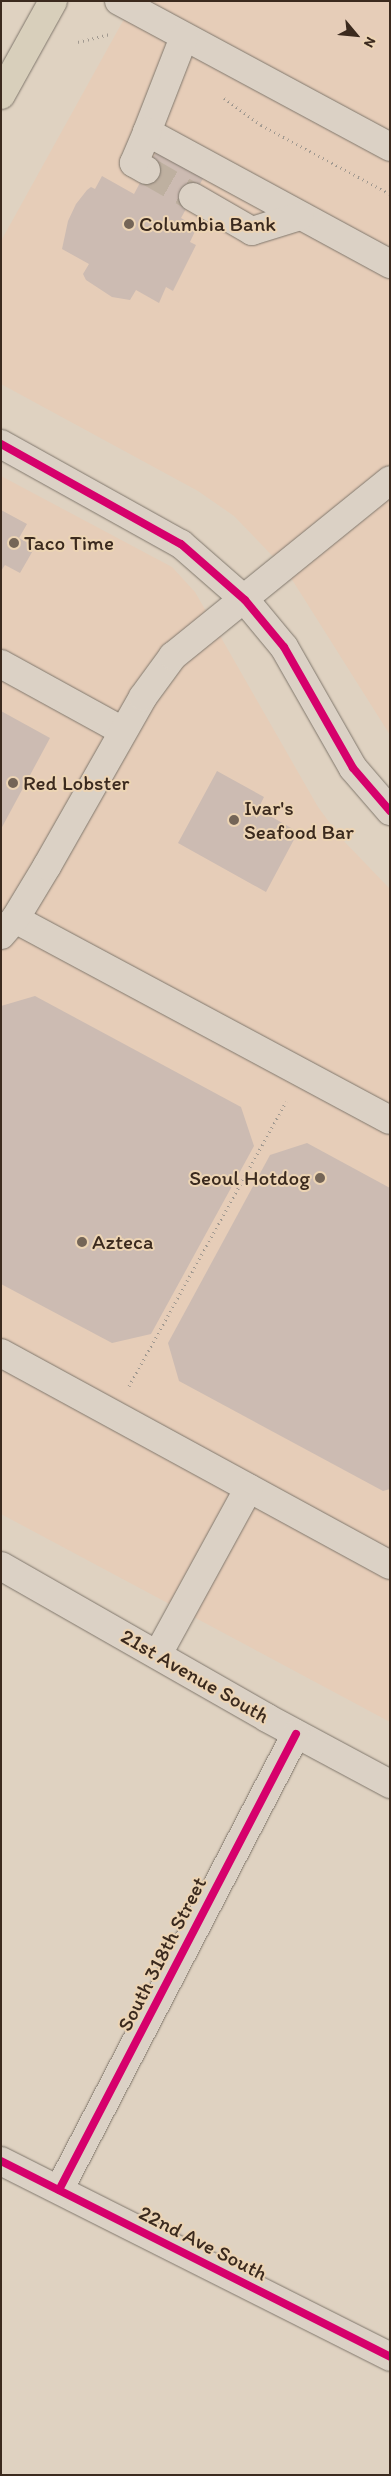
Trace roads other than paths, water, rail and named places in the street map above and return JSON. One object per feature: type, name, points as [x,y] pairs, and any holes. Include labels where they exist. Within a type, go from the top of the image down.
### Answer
[{"type":"main road","points":[[1,95],[53,1]]},
{"type":"street","points":[[119,1],[390,146]]},
{"type":"street","points":[[146,170],[134,163],[184,37]]},
{"type":"street","points":[[147,132],[390,264]]},
{"type":"street","points":[[193,197],[252,230],[300,216]]},
{"type":"street","points":[[1,444],[181,544],[245,600],[284,647],[352,768],[390,811]]},
{"type":"street","points":[[390,480],[245,600],[173,656],[142,697],[8,927],[302,1073],[390,1120]]},
{"type":"street","points":[[1,664],[123,731]]},
{"type":"street","points":[[1,1353],[390,1565]]},
{"type":"street","points":[[158,1654],[248,1488]]},
{"type":"street","name":"21st Avenue South","points":[[1,1566],[296,1734],[390,1784]]},
{"type":"street","name":"South 318th Street","points":[[59,2190],[296,1734]]},
{"type":"street","name":"22nd Ave South","points":[[1,2161],[390,2357]]},
{"type":"tunnel","points":[[146,170],[193,197]]},
{"type":"place","name":"Columbia Bank","points":[[129,224]]},
{"type":"place","name":"Taco Time","points":[[14,543]]},
{"type":"place","name":"Red Lobster","points":[[13,783]]},
{"type":"place","name":"Ivar's Seafood Bar","points":[[234,820]]},
{"type":"place","name":"Seoul Hotdog","points":[[320,1178]]},
{"type":"place","name":"Azteca","points":[[82,1242]]}]
